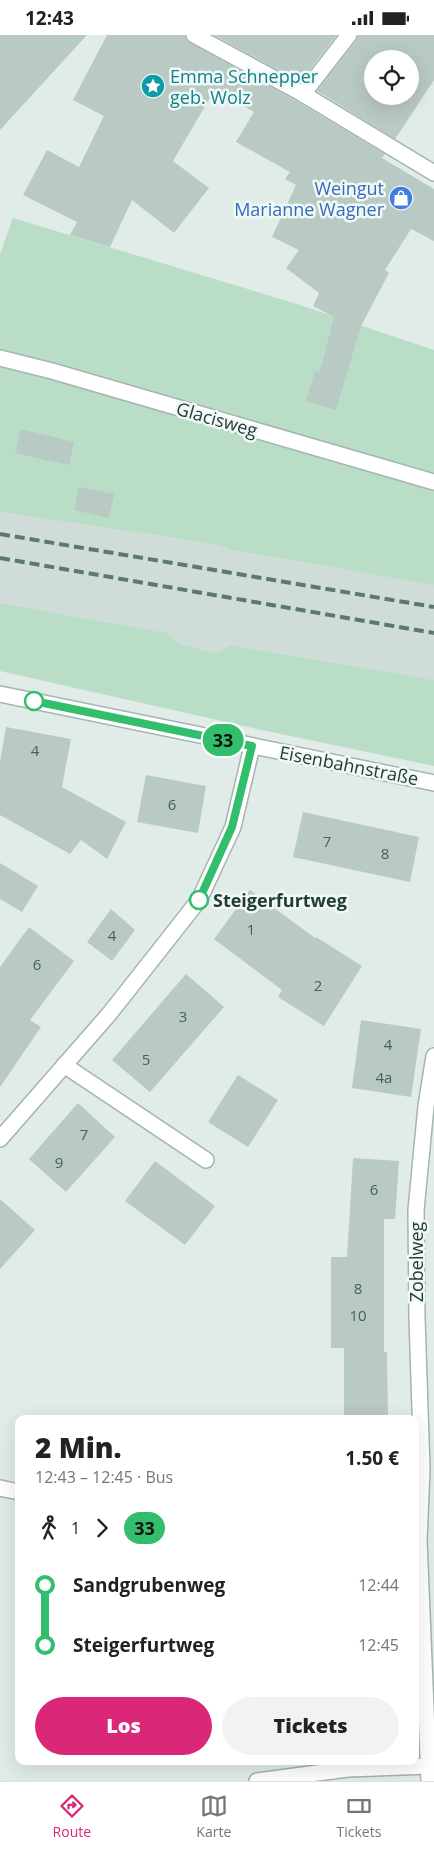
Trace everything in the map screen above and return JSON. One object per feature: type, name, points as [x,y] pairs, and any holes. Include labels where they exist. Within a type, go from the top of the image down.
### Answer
[{"type":"street","points":[[194,35],[303,94],[434,173]]},
{"type":"street","points":[[303,94],[349,35]]},
{"type":"street","name":"Glacisweg","points":[[0,358],[80,379],[434,482]]},
{"type":"street","name":"Eisenbahnstraße","points":[[0,694],[434,783]]},
{"type":"street","points":[[0,1139],[110,1013],[199,900],[232,827],[252,746]]},
{"type":"street","name":"Zobelweg","points":[[419,1528],[428,1469],[417,1318],[416,1210],[430,1107],[434,1056]]},
{"type":"street","points":[[64,1065],[206,1160]]},
{"type":"street","points":[[0,1488],[15,1491]]},
{"type":"street","name":"Zobelweg","points":[[419,1578],[429,1781]]},
{"type":"street","points":[[257,1781],[348,1769],[429,1766]]},
{"type":"shaded area","points":[[0,512],[214,544],[232,550],[434,585],[434,680],[231,645],[215,653],[180,644],[166,633],[0,603]]},
{"type":"green space","points":[[13,218],[297,304],[434,350],[434,585],[232,550],[214,544],[0,512],[0,254]]},
{"type":"green space","points":[[0,603],[167,633],[180,644],[215,653],[231,645],[434,680],[434,766],[257,729],[0,671]]},
{"type":"building","points":[[0,35],[87,35],[0,130]]},
{"type":"building","points":[[107,35],[185,35],[190,43],[298,102],[385,154],[382,158],[434,189],[434,241],[411,229],[385,270],[389,273],[361,326],[336,410],[306,401],[315,371],[320,372],[334,317],[313,306],[319,293],[286,268],[299,250],[272,237],[296,185],[285,179],[290,172],[236,142],[254,112],[215,89],[173,161],[209,188],[174,233],[132,200],[110,247],[70,235],[77,222],[23,195],[47,150],[79,167],[104,116],[73,100]]},
{"type":"building","points":[[214,35],[337,35],[300,82]]},
{"type":"building","points":[[358,35],[434,35],[434,80],[419,103],[419,50],[364,50],[364,105],[417,105],[395,139],[317,91],[356,41]]},
{"type":"building","points":[[21,429],[74,442],[69,465],[15,453]]},
{"type":"building","points":[[79,487],[114,494],[109,518],[74,510]]},
{"type":"building","points":[[6,727],[71,739],[62,787],[126,822],[107,859],[81,840],[70,854],[0,815],[0,762]]},
{"type":"building","points":[[146,775],[206,786],[198,833],[137,822]]},
{"type":"building","points":[[303,812],[419,837],[410,882],[293,857]]},
{"type":"building","points":[[0,863],[38,886],[22,912],[0,899]]},
{"type":"building","points":[[250,890],[315,938],[362,966],[324,1026],[278,997],[282,990],[214,939]]},
{"type":"building","points":[[111,909],[135,930],[112,961],[87,942]]},
{"type":"building","points":[[29,927],[74,961],[30,1020],[41,1027],[0,1087],[0,967]]},
{"type":"building","points":[[186,974],[224,1007],[150,1092],[112,1060]]},
{"type":"building","points":[[361,1020],[421,1029],[411,1097],[352,1088]]},
{"type":"building","points":[[238,1075],[278,1100],[248,1147],[208,1122]]},
{"type":"building","points":[[78,1103],[115,1137],[66,1192],[29,1159]]},
{"type":"building","points":[[353,1158],[399,1161],[395,1219],[384,1219],[384,1352],[387,1352],[388,1415],[344,1415],[344,1348],[331,1348],[331,1257],[347,1257]]},
{"type":"building","points":[[155,1161],[215,1206],[185,1245],[125,1201]]},
{"type":"building","points":[[0,1199],[35,1230],[0,1269]]},
{"type":"railway","points":[[0,534],[434,607]]},
{"type":"railway","points":[[0,558],[434,633]]},
{"type":"bus line","name":"33","points":[[34,701],[252,746],[232,827],[199,900]]},
{"type":"place","name":"Emma Schnepper geb. Wolz","points":[[153,86]]},
{"type":"place","name":"Weingut Marianne Wagner","points":[[401,198]]},
{"type":"place","name":"Steigerfurtweg","points":[[199,900]]}]
